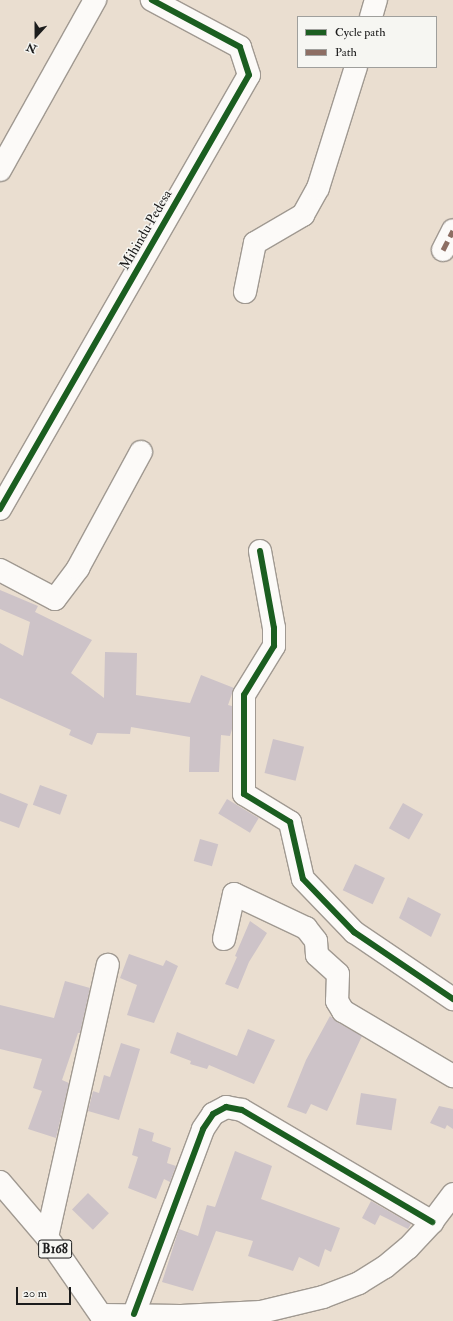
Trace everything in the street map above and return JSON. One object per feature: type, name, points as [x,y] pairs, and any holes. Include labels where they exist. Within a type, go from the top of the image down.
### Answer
[{"type":"street","points":[[0,170],[95,0]]},
{"type":"street","name":"Mihindu Pedesa","points":[[0,509],[250,75],[240,47],[152,0]]},
{"type":"street","points":[[371,16],[376,0]]},
{"type":"street","points":[[245,292],[255,243],[304,215],[318,188],[356,68]]},
{"type":"street","points":[[442,250],[453,230]]},
{"type":"street","points":[[0,570],[55,599],[78,568],[141,452]]},
{"type":"street","points":[[260,551],[274,628],[274,646],[244,695],[244,794],[290,822],[303,879],[354,932],[453,999]]},
{"type":"street","points":[[224,939],[234,894],[306,928],[316,941],[317,955],[338,974],[337,1001],[343,1011],[453,1076]]},
{"type":"street","points":[[46,1237],[108,965]]},
{"type":"street","points":[[134,1314],[204,1129],[213,1114],[226,1107],[242,1110],[432,1222]]},
{"type":"street","name":"B168","points":[[0,1182],[46,1237],[103,1318]]},
{"type":"street","points":[[103,1318],[134,1314],[181,1316],[261,1312],[323,1297],[360,1283],[385,1267],[408,1248],[432,1222],[453,1194]]},
{"type":"building","points":[[0,590],[38,606],[35,612],[92,640],[71,673],[104,698],[105,652],[137,653],[136,695],[190,703],[201,675],[234,688],[228,705],[232,706],[232,729],[230,736],[221,735],[219,772],[189,772],[190,737],[131,727],[130,734],[97,733],[92,745],[69,735],[71,730],[0,698],[0,643],[23,656],[30,622],[0,609]]},
{"type":"building","points":[[273,739],[304,747],[296,781],[265,773]]},
{"type":"building","points":[[40,785],[67,795],[60,815],[33,805]]},
{"type":"building","points":[[0,793],[28,804],[19,828],[0,821]]},
{"type":"building","points":[[227,799],[259,818],[250,833],[218,814]]},
{"type":"building","points":[[403,803],[423,814],[409,840],[389,828]]},
{"type":"building","points":[[200,839],[218,844],[212,866],[194,861]]},
{"type":"building","points":[[355,864],[385,878],[373,904],[343,890]]},
{"type":"building","points":[[408,897],[441,914],[431,937],[399,918]]},
{"type":"building","points":[[250,921],[267,933],[249,962],[238,989],[225,984]]},
{"type":"building","points":[[129,954],[163,966],[166,960],[178,966],[154,1023],[127,1015],[137,985],[120,978]]},
{"type":"building","points":[[65,981],[90,988],[80,1033],[78,1033],[62,1080],[69,1083],[56,1138],[28,1129],[42,1091],[33,1088],[42,1059],[0,1049],[0,1005],[54,1018]]},
{"type":"building","points":[[330,1016],[337,1022],[362,1036],[327,1111],[311,1104],[306,1114],[287,1107],[306,1060]]},
{"type":"building","points":[[248,1029],[275,1040],[254,1084],[209,1065],[207,1069],[190,1064],[191,1061],[170,1053],[177,1032],[237,1056]]},
{"type":"building","points":[[121,1043],[140,1049],[119,1120],[88,1111],[93,1091],[99,1093],[104,1075],[110,1077]]},
{"type":"building","points":[[361,1093],[397,1099],[392,1130],[356,1125]]},
{"type":"building","points":[[439,1106],[453,1109],[453,1129],[447,1125],[445,1129],[430,1123]]},
{"type":"building","points":[[139,1128],[154,1133],[152,1141],[171,1148],[167,1163],[176,1166],[170,1182],[164,1179],[156,1199],[128,1188],[138,1157],[132,1155]]},
{"type":"building","points":[[235,1151],[272,1166],[261,1199],[340,1228],[331,1252],[325,1249],[319,1267],[299,1257],[293,1271],[248,1256],[253,1241],[216,1231],[193,1291],[162,1282],[179,1229],[198,1236],[207,1205],[215,1207]]},
{"type":"building","points":[[88,1193],[109,1213],[93,1230],[72,1210]]},
{"type":"building","points":[[371,1201],[411,1224],[408,1229],[380,1215],[375,1225],[362,1218]]},
{"type":"marked path","points":[[443,250],[453,230]]},
{"type":"cycle path","points":[[0,509],[249,75],[240,47],[152,0]]},
{"type":"cycle path","points":[[260,551],[274,628],[274,646],[244,695],[244,794],[290,822],[303,879],[354,932],[453,999]]},
{"type":"cycle path","points":[[134,1314],[203,1129],[213,1114],[226,1107],[242,1110],[432,1222]]}]
